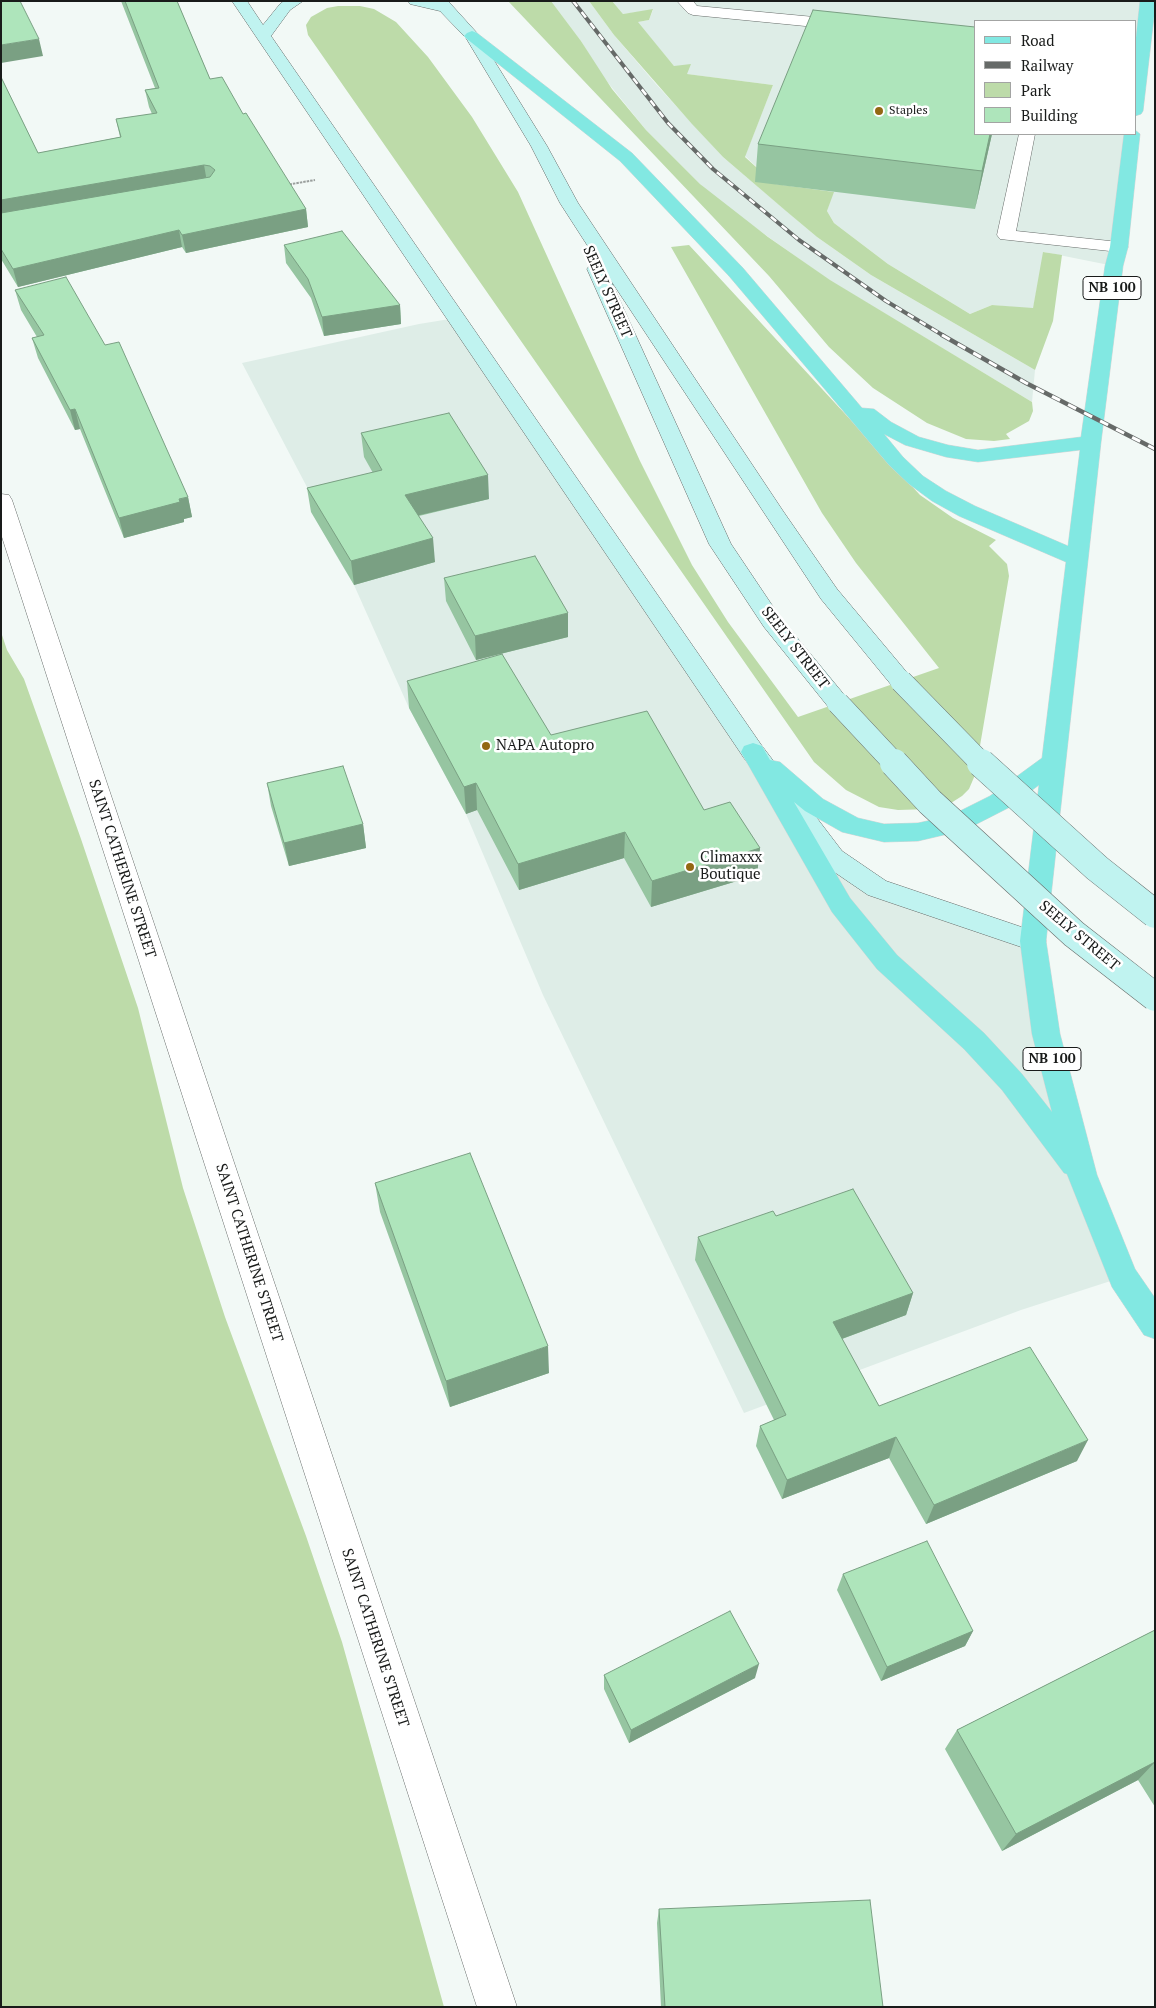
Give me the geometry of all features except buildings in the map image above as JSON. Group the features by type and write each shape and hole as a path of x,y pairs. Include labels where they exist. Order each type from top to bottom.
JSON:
{"main road":[{"path":"263,36 285,7 296,1"},
{"path":"415,1 442,4"},
{"path":"1136,103 1148,1"},
{"path":"243,3 263,36 753,752 833,858 877,888 1033,941"},
{"name":"SEELY STREET","path":"442,4 472,36 539,146 568,203 720,544 772,622 838,703 930,802 1074,934 1155,997"},
{"path":"472,36 626,157 736,272 896,461 916,480 939,496 967,511 1077,558"},
{"name":"NB 100","path":"1132,135 1119,247 1114,266 1091,442 1033,941 1046,1034 1082,1175 1123,1277 1155,1325"},
{"name":"SEELY STREET","path":"568,203 829,594 901,681 990,772 1098,868 1155,914"},
{"path":"839,393 891,430 946,452 978,456 1091,442"},
{"path":"753,752 814,805 851,826 884,833 918,832 956,824 999,802 1053,762"},
{"path":"753,752 841,905 887,962 974,1041 1012,1082 1082,1175"}],"street":[{"path":"684,1 693,10 858,26"},
{"path":"1027,135 1006,235 1119,247"},
{"name":"SAINT CATHERINE STREET","path":"1,500 496,2007"}],"path":[{"path":"280,186 309,181"}],"shaded area":[{"path":"551,1 589,1 614,35 655,83 723,157 817,237 871,275 1035,370 1032,402 829,280 722,204 646,130 601,74 581,41"},
{"path":"612,1 1148,1 1136,103 1136,20 974,20 974,135 1132,135 1119,247 1114,266 1044,252 1033,309 992,305 970,314 888,264 834,223 827,211 833,192 775,184 745,156 773,85 686,74 674,66 637,22 649,20 653,10 623,14"},
{"path":"456,318 833,858 877,888 1033,941 1123,1277 1021,1310 744,1413 543,995 466,814 409,708 354,585 334,552 319,510 242,363 419,324"}],"green space":[{"path":"508,1 551,1 581,41 612,89 646,130 700,184 768,237 830,280 1032,402 1033,411 1029,421 1006,434 1010,439 994,441 966,439 927,423 873,388 829,347 769,276"},
{"path":"589,1 612,1 623,14 653,9 649,20 638,22 674,66 691,64 687,74 773,85 745,157 775,184 834,192 827,211 834,223 888,264 970,314 992,305 1033,308 1043,252 1062,255 1053,321 1035,370 871,275 817,237 723,157 614,35"},
{"path":"360,6 374,9 396,22 428,57 472,117 518,192 640,461 692,565 728,622 798,717 939,668 856,563 822,513 671,247 689,245 920,495 953,518 996,540 989,546 1007,564 1009,576 975,775 969,789 962,796 951,803 931,809 898,810 879,807 846,790 814,762 308,35 306,25 311,17 327,8"},
{"path":"1,632 7,650 24,679 138,1008 183,1188 225,1317 306,1536 342,1642 444,2007 1,2007"}],"railway":[{"path":"573,1 668,123 713,169 799,240 886,301 944,336"},
{"path":"942,335 1026,383 1155,449"}],"place":[{"name":"Staples","path":"879,111"},
{"name":"NAPA Autopro","path":"486,746"},
{"name":"Climaxxx Boutique","path":"690,867"}]}
